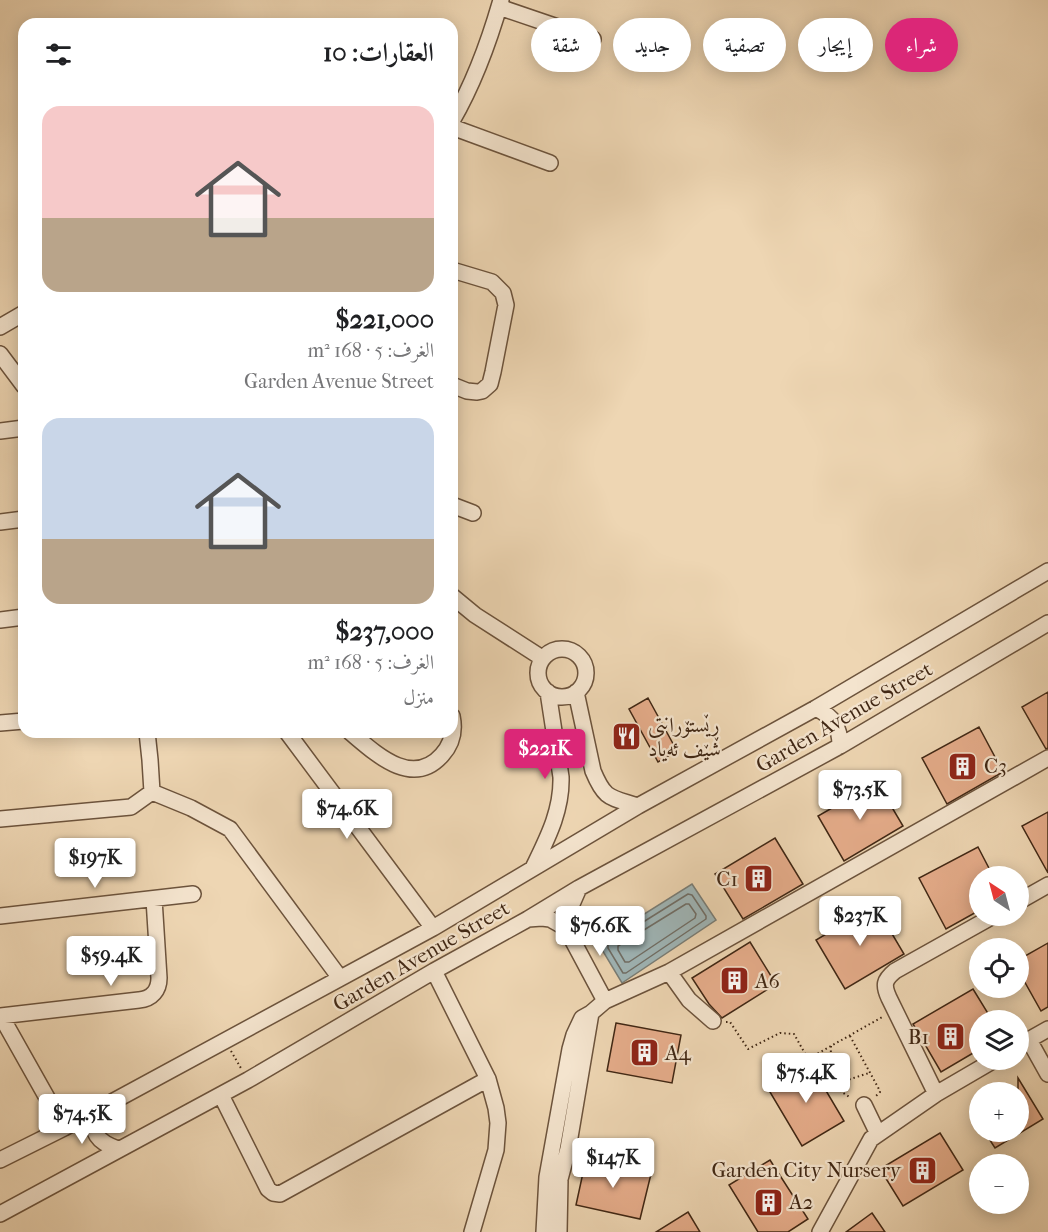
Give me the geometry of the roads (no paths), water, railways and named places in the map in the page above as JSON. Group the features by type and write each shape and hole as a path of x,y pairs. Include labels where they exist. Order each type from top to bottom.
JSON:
{"street":[{"path":"458,109 484,54 500,3 539,18"},
{"path":"458,130 550,163"},
{"path":"458,272 492,282 503,293 506,305 490,384 477,392 458,387"},
{"path":"0,327 18,316"},
{"path":"0,354 18,378"},
{"path":"0,431 18,429"},
{"path":"458,507 473,513"},
{"path":"0,522 18,520"},
{"name":"Garden Avenue Street","path":"0,1160 64,1128 433,928 638,806 816,708 1048,571"},
{"path":"458,601 475,615 542,658"},
{"path":"0,620 18,618"},
{"name":"Garden Avenue Street","path":"0,1214 248,1080 579,888 840,746 1048,623"},
{"path":"564,648 579,655 584,662 586,678 576,692 570,696 555,696 542,687 538,673 542,658 555,649 564,648"},
{"path":"533,868 555,819 561,788 548,692"},
{"path":"576,692 593,771 598,784 606,795 638,806"},
{"path":"816,708 827,714 836,725 840,746"},
{"path":"0,723 18,722"},
{"path":"148,738 152,792"},
{"path":"291,738 433,928"},
{"path":"358,738 387,761 405,768 421,768 436,761 447,748 451,738"},
{"path":"544,1232 553,1178 568,1149 591,1013 605,1001 669,972 1048,758"},
{"path":"0,819 131,807 152,792"},
{"path":"152,792 191,808 230,829 340,978"},
{"path":"1029,896 1048,885"},
{"path":"566,928 579,888"},
{"path":"0,916 193,894"},
{"path":"64,1128 0,1016 150,997 157,989 159,978 154,899"},
{"path":"528,919 550,919 566,928 605,1001"},
{"path":"936,1094 885,990 885,983 888,977 896,971 976,926"},
{"path":"434,971 488,1079 496,1108 497,1137 472,1232"},
{"path":"669,972 689,1000 713,1021"},
{"path":"1029,1040 1048,1029"},
{"path":"1029,1049 1048,1074"},
{"path":"820,1232 871,1139 936,1094 977,1070"},
{"path":"221,1095 268,1189 280,1194 488,1079"},
{"path":"863,1105 878,1134"},
{"path":"94,1111 92,1124 96,1136 105,1145 118,1149"},
{"path":"553,1178 560,1232"}],"water":[{"path":"692,884 716,920 622,983 598,943"}],"place":[{"name":"ڕێستۆرانتی شێف ئەیاد","path":"627,737"},
{"name":"C3","path":"963,766"},
{"name":"C1","path":"759,879"},
{"name":"A6","path":"734,981"},
{"name":"B1","path":"950,1037"},
{"name":"A4","path":"644,1053"},
{"name":"Garden City Nursery","path":"922,1170"},
{"name":"A2","path":"768,1202"}]}
